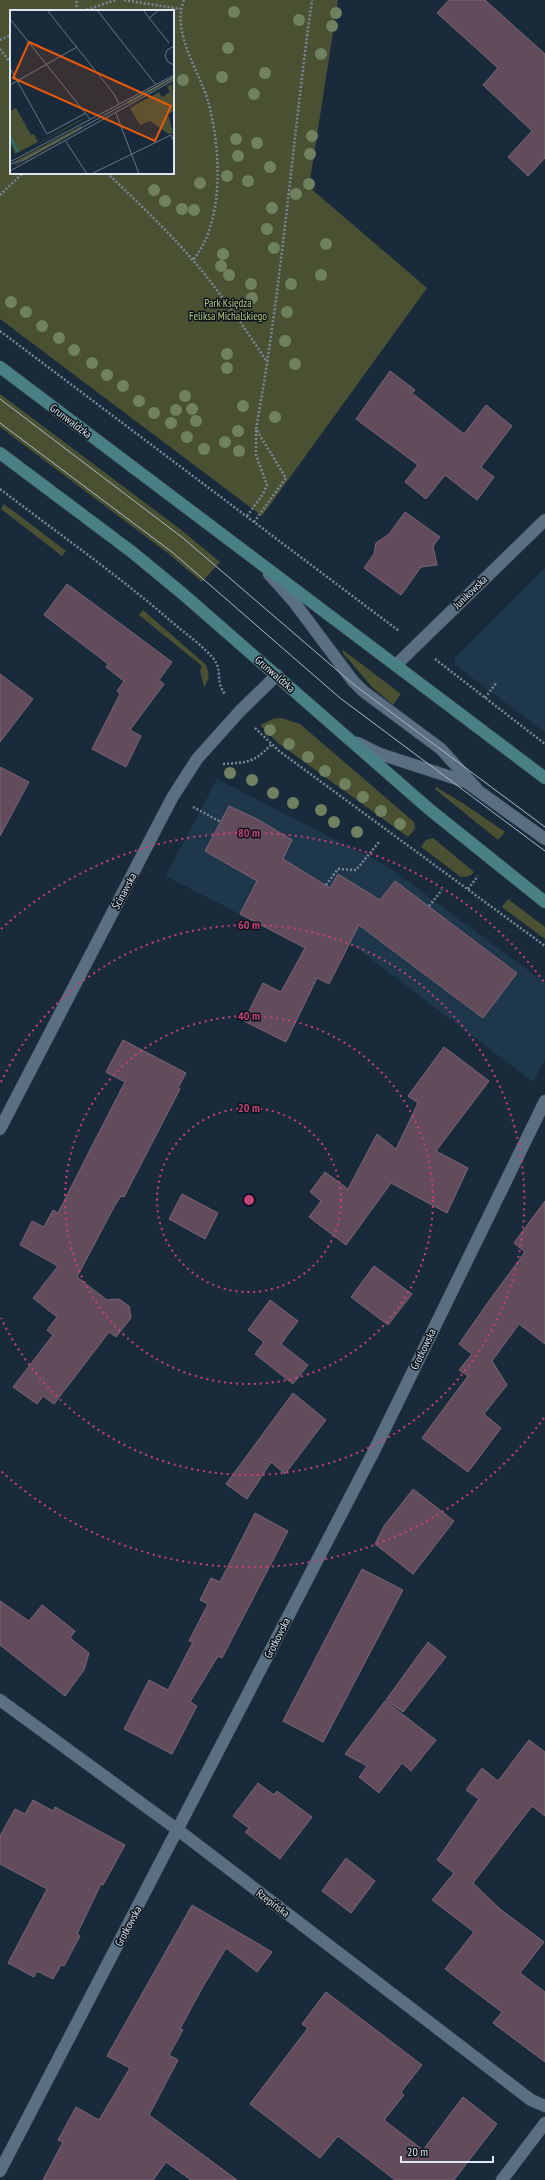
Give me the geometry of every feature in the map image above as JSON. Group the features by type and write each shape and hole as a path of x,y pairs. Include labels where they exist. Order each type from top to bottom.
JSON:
{"street":[{"name":"Grunwaldzka","path":"0,367 396,664 545,778"},
{"name":"Grunwaldzka","path":"0,453 132,552 277,675 429,809 545,902"},
{"name":"Junikowska","path":"396,664 545,520"},
{"path":"257,561 294,602 353,681 363,691 441,749 477,789"},
{"name":"Ścinawska","path":"0,1129 172,798 191,767 236,716 277,675"},
{"path":"340,732 367,749 450,776 477,789 545,839"},
{"name":"Grotkowska","path":"0,2171 374,1451 545,1101"},
{"name":"Rzepińska","path":"0,1700 178,1830 531,2100 545,2106"},
{"path":"502,2180 545,2123"}],"path":[{"path":"76,10 77,0"},
{"path":"87,10 116,0"},
{"path":"124,0 180,9"},
{"path":"184,0 180,9 180,22 186,44 208,101 213,127 217,166 217,192 211,225 204,243 193,260"},
{"path":"246,516 263,494 267,485 256,455 256,429 268,362 302,68 312,0"},
{"path":"0,40 10,35"},
{"path":"0,49 10,63"},
{"path":"0,195 22,174"},
{"path":"108,174 193,260 232,309 268,362"},
{"path":"0,331 398,630"},
{"path":"254,522 286,478 256,429"},
{"path":"0,489 144,598 205,650 214,660 219,672 220,688 229,698"},
{"path":"443,665 545,744"},
{"path":"485,698 497,682"},
{"path":"253,726 271,745 545,946"},
{"path":"191,767 256,760 271,745"},
{"path":"193,807 221,822"},
{"path":"326,885 338,868 356,870 379,842"},
{"path":"429,906 442,890"}],"shaded area":[{"path":"545,568 545,732 455,665 455,658"},
{"path":"217,779 387,866 545,983 545,1059 533,1082 350,943 339,965 166,876"}],"green space":[{"name":"Park Księdza Feliksa Michalskiego","path":"0,0 338,0 309,187 427,288 262,516 0,319"},
{"path":"0,394 180,529 220,562 202,582 169,554 0,427"},
{"path":"4,504 66,551 62,556 1,509"},
{"path":"143,610 205,664 209,676 204,687 200,671 202,666 139,615"},
{"path":"343,650 401,694 393,705 373,688 342,652"},
{"path":"281,718 300,724 414,822 415,829 408,837 278,743 260,725 273,719"},
{"path":"436,787 505,832 498,840 435,789"},
{"path":"433,838 474,872 470,876 461,877 421,847 426,840"},
{"path":"508,899 545,927 545,939 502,907"}],"building":[{"path":"449,0 485,0 545,54 545,158 528,176 508,157 532,131 483,85 498,68 437,13"},
{"path":"390,371 415,390 412,393 464,434 486,405 512,426 481,467 494,477 477,500 445,475 426,499 405,482 418,465 356,419"},
{"path":"405,512 440,537 433,546 437,565 421,567 401,595 364,568 374,554 376,543 389,534"},
{"path":"67,584 172,662 159,680 164,684 130,730 141,736 126,767 92,749 120,694 117,691 124,681 106,667 108,664 44,615"},
{"path":"0,674 33,699 0,742"},
{"path":"0,767 29,782 0,836"},
{"path":"229,806 259,820 292,840 283,859 330,888 338,874 380,900 395,881 517,973 483,1018 359,925 329,984 317,978 286,1042 244,1021 263,983 281,992 305,948 240,914 257,881 205,851"},
{"path":"123,1040 186,1073 178,1088 180,1089 124,1197 121,1196 115,1205 77,1277 107,1300 119,1299 129,1306 131,1318 116,1337 109,1332 54,1404 43,1396 37,1404 13,1387 53,1335 47,1330 57,1317 33,1298 58,1266 20,1245 32,1221 44,1227 53,1210 58,1213 125,1082 106,1072"},
{"path":"444,1047 489,1081 436,1151 468,1168 447,1213 391,1183 346,1245 309,1217 321,1201 310,1192 325,1172 348,1189 377,1134 396,1149 418,1103 408,1096"},
{"path":"182,1194 218,1213 205,1239 169,1219"},
{"path":"545,1201 545,1344 519,1324 492,1361 507,1385 484,1414 501,1428 468,1472 422,1438 468,1376 459,1370 472,1354 459,1344 525,1252 514,1243"},
{"path":"374,1266 412,1294 388,1325 351,1297"},
{"path":"270,1300 298,1321 281,1344 308,1365 293,1384 255,1354 264,1342 248,1330"},
{"path":"293,1393 326,1420 285,1474 271,1462 247,1499 226,1484"},
{"path":"413,1489 454,1521 413,1574 375,1544 384,1526"},
{"path":"255,1513 288,1531 222,1658 218,1656 190,1702 197,1706 172,1754 124,1729 149,1680 168,1690 193,1642 189,1641 208,1604 200,1600 211,1578 220,1582"},
{"path":"362,1569 403,1590 323,1742 283,1721"},
{"path":"0,1601 29,1621 42,1605 75,1631 70,1638 89,1653 84,1670 65,1696 0,1645"},
{"path":"428,1642 446,1657 403,1712 386,1700"},
{"path":"385,1701 436,1740 411,1771 402,1763 379,1793 359,1777 367,1766 345,1754"},
{"path":"529,1740 545,1752 545,1816 532,1806 473,1883 500,1909 544,1942 520,1973 545,1992 545,2062 493,2023 502,2012 445,1969 474,1932 432,1900 454,1873 437,1860 479,1799 466,1790 482,1768 498,1781"},
{"path":"258,1783 274,1795 277,1791 312,1817 280,1859 245,1832 249,1828 233,1816"},
{"path":"33,1800 53,1811 55,1807 125,1845 103,1885 101,1884 77,1934 80,1936 64,1966 61,1965 53,1979 37,1971 34,1977 8,1963 47,1889 0,1864 0,1836 15,1809 25,1814"},
{"path":"346,1858 375,1881 351,1913 322,1891"},
{"path":"192,1905 272,1952 257,1972 226,1948 180,2029 183,2030 169,2055 178,2060 149,2115 237,2180 191,2180 166,2162 153,2180 43,2180 63,2142 58,2140 76,2107 99,2120 130,2068 107,2056"},
{"path":"326,1992 422,2065 401,2092 404,2095 384,2120 423,2150 463,2097 497,2124 454,2180 395,2180 338,2136 320,2158 250,2104 308,2028 302,2024"}],"tram line":[{"path":"0,399 183,538 353,684 545,827"},
{"path":"0,423 172,552 340,698 545,851"}]}
